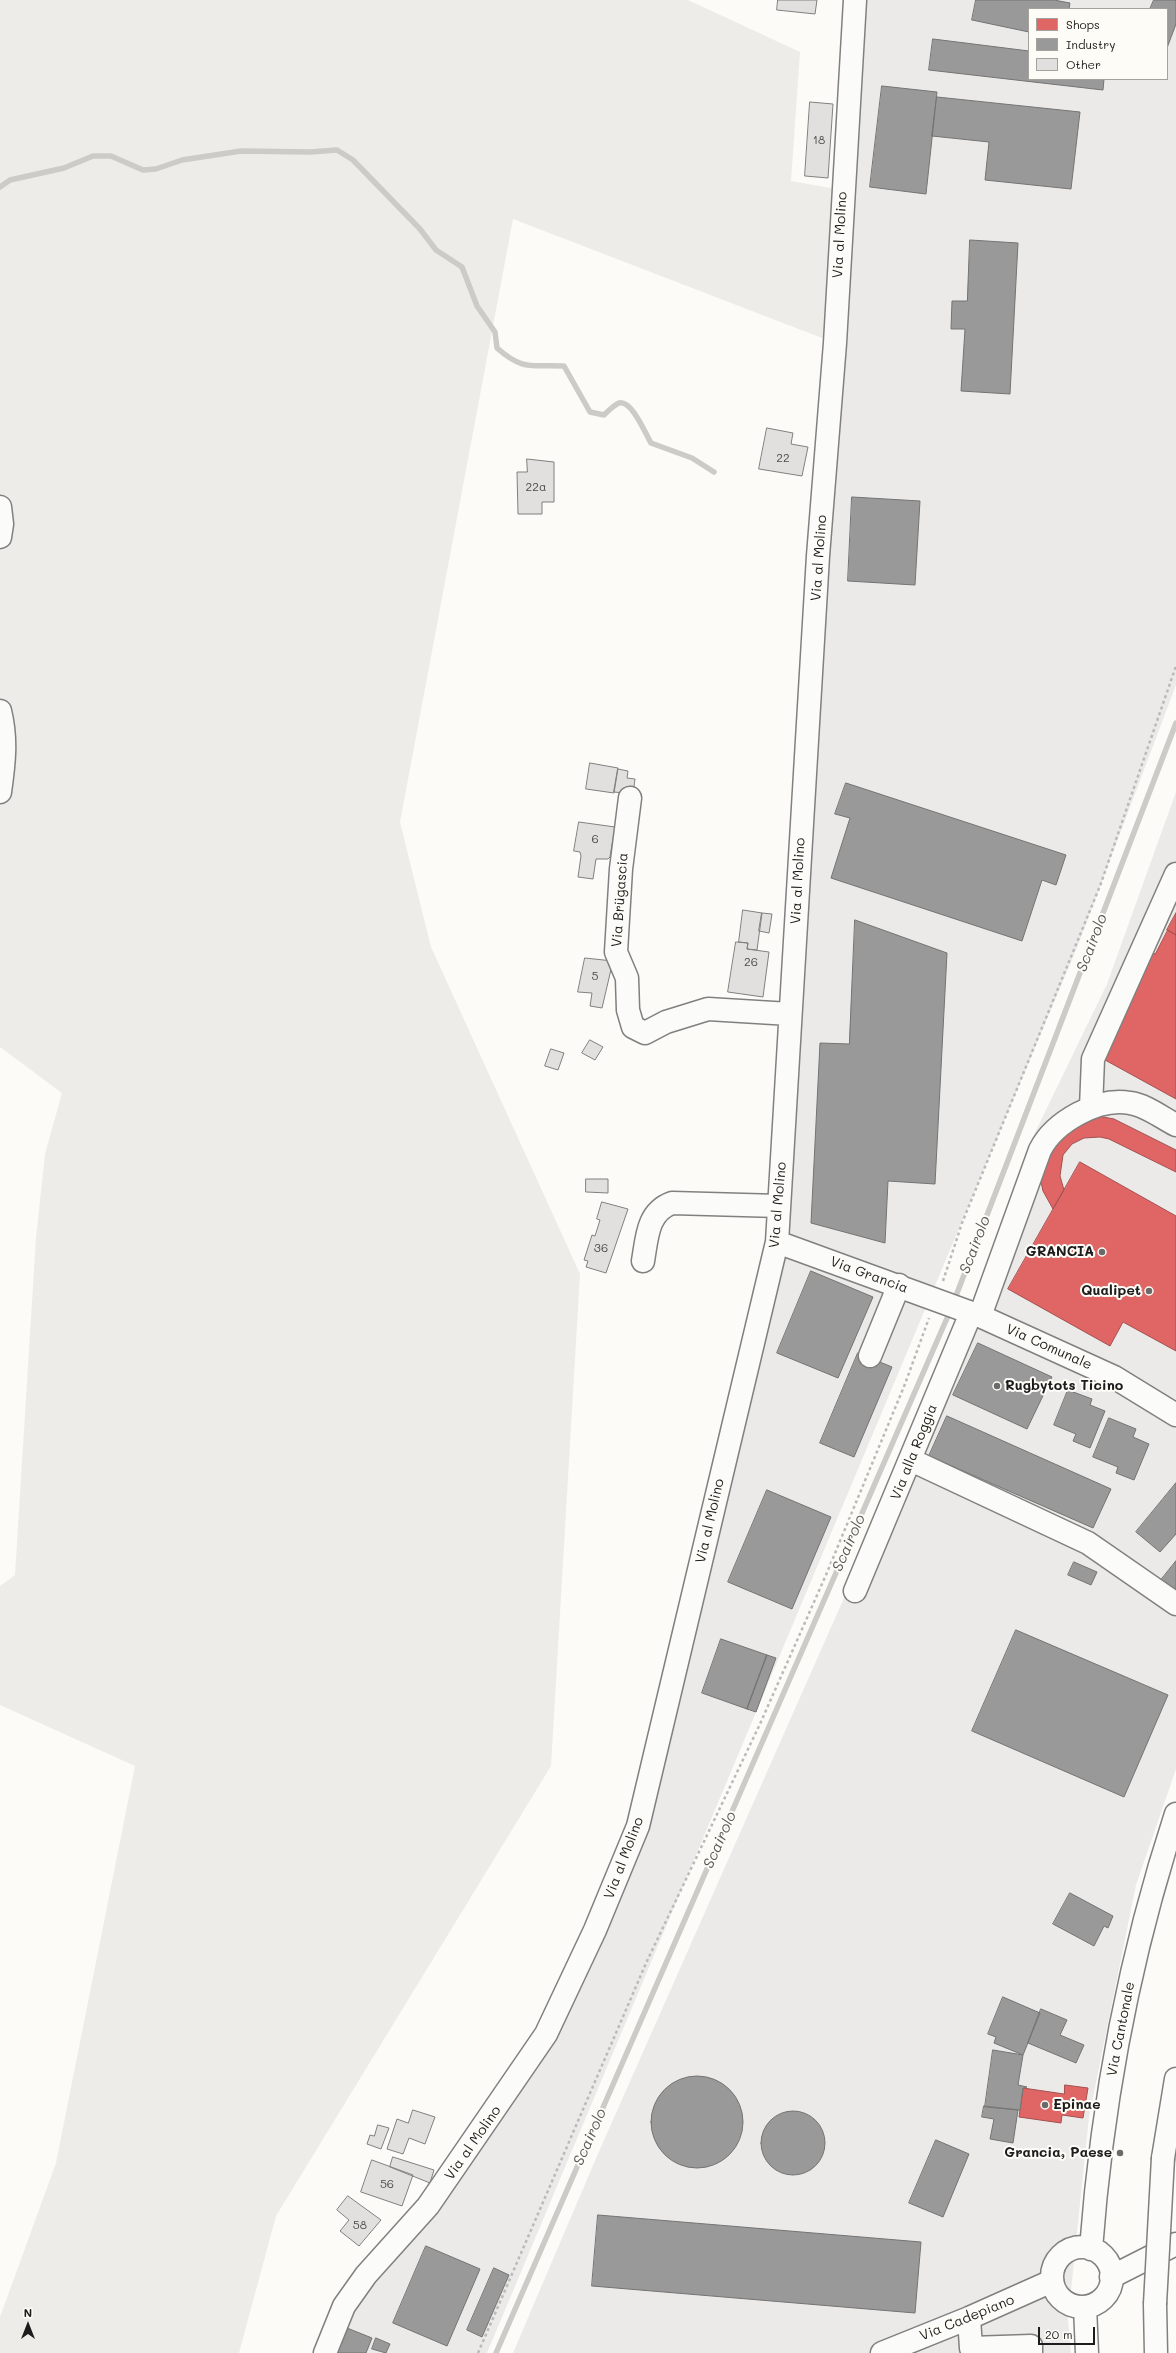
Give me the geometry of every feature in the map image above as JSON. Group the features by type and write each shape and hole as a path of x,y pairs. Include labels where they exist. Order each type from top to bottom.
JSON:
{"main road":[{"name":"Via al Molino","path":"325,2353 344,2306 366,2275 428,2206 546,2034 595,1930 635,1833 777,1242 818,556 835,343 855,0"},
{"path":"0,507 2,524 0,537"},
{"path":"0,711 4,727 5,759 0,792"},
{"name":"Via Brügascia","path":"630,798 621,869 616,952 627,978 628,1010 632,1027 645,1033 666,1022 708,1009 790,1014"},
{"path":"1091,1108 1092,1059 1176,874"},
{"name":"Via alla Roggia","path":"855,1591 1044,1141 1059,1126 1091,1108 1117,1102 1128,1102 1140,1106 1176,1126"},
{"path":"643,1261 649,1227 654,1216 662,1207 672,1203 779,1206"},
{"name":"Via Grancia","path":"777,1242 971,1312"},
{"path":"870,1356 899,1286"},
{"name":"Via Comunale","path":"971,1312 1114,1377 1176,1415"},
{"path":"911,1460 1088,1543 1176,1604"},
{"name":"Via Cantonale","path":"1090,2248 1100,2154 1121,2020 1139,1944 1176,1814"},
{"path":"1156,2353 1155,2304 1163,2158 1176,2079"},
{"path":"1112,2277 1176,2244"},
{"path":"1090,2248 1106,2259 1112,2277 1104,2297 1085,2307 1067,2303 1057,2294 1052,2281 1054,2266 1062,2254 1071,2249 1090,2248"},
{"name":"Via Cadepiano","path":"882,2353 969,2318 1052,2281"},
{"path":"1085,2307 1087,2353"},
{"path":"969,2318 971,2351 1031,2346 1031,2353"}],"path":[{"path":"478,2353 647,1961 760,1724 826,1575 905,1384 937,1299 962,1223 1100,886 1176,666"}],"shaded area":[{"path":"0,0 688,0 800,52 791,181 842,190 835,343 513,219 400,822 431,947 580,1274 551,1766 276,2216 239,2353 0,2353 0,2317 56,2163 135,1766 0,1705 0,1586 15,1575 36,1238 45,1154 62,1093 0,1047"},
{"path":"861,0 1176,0 1176,685 1078,945 487,2353 325,2353 344,2306 517,2080 638,1826 777,1242"},
{"path":"1176,792 1176,1400 1119,1369 977,1301 1029,1145 1107,984"},
{"path":"980,1326 1113,1384 1176,1427 1176,1769 1136,1885 1089,2117 1068,2319 1071,2353 513,2353 597,2156 902,1467 977,1328"}],"building: Shops":[{"path":"1176,913 1176,935 1167,930"},
{"path":"1168,930 1176,935 1176,1099 1096,1055 1153,953 1155,954"},
{"path":"1098,1116 1114,1119 1176,1150 1176,1172 1109,1139 1100,1137 1084,1138 1072,1144 1063,1155 1060,1176 1064,1190 1053,1209 1043,1191 1040,1177 1049,1139"},
{"name":"GRANCIA","path":"1080,1162 1176,1216 1176,1351 1123,1322 1110,1346 1008,1289"},
{"path":"1065,2085 1088,2088 1083,2118 1062,2115 1061,2123 1019,2117 1023,2088 1064,2094"}],"building: Industry":[{"path":"976,0 1054,0 1070,3 1069,8 1028,8 1028,32 972,20"},
{"path":"1154,0 1176,0 1176,24 1168,45 1168,8 1150,8"},
{"path":"933,39 1028,51 1028,80 1104,80 1103,90 929,70"},
{"path":"882,86 937,92 926,194 870,187"},
{"path":"937,97 1080,112 1071,189 985,180 989,142 932,136"},
{"path":"970,240 1018,243 1010,394 961,391 965,329 951,329 952,301 967,301"},
{"path":"852,497 920,501 915,585 848,581"},
{"path":"846,783 1066,855 1056,885 1042,880 1022,941 831,878 850,818 835,814"},
{"path":"855,920 947,953 935,1184 888,1181 885,1243 811,1223 820,1043 849,1044"},
{"path":"811,1271 873,1297 838,1378 777,1353"},
{"path":"978,1343 1052,1377 1027,1429 953,1395"},
{"path":"858,1353 892,1367 854,1457 820,1443"},
{"path":"1068,1390 1092,1399 1090,1405 1105,1411 1090,1448 1073,1441 1076,1434 1054,1425"},
{"path":"947,1416 1111,1489 1093,1528 929,1456"},
{"path":"1109,1418 1136,1429 1133,1437 1149,1444 1134,1480 1116,1473 1118,1467 1093,1457"},
{"path":"1176,1483 1176,1534 1160,1552 1136,1532"},
{"path":"767,1490 831,1517 792,1609 728,1582"},
{"path":"1176,1561 1176,1589 1175,1590 1161,1580"},
{"path":"1074,1562 1097,1572 1091,1585 1068,1575"},
{"path":"1016,1630 1168,1695 1124,1797 972,1731"},
{"path":"721,1639 767,1655 747,1709 702,1693"},
{"path":"767,1655 776,1658 756,1712 747,1709"},
{"path":"1070,1893 1113,1916 1108,1928 1104,1926 1094,1946 1053,1924"},
{"path":"1003,1997 1040,2013 1023,2055 994,2043 996,2037 988,2034"},
{"path":"1041,2009 1067,2020 1060,2035 1084,2045 1076,2063 1028,2043"},
{"path":"993,2050 1023,2055 1018,2085 1027,2087 1023,2088 1020,2110 985,2107"},
{"path":"697,2076 715,2079 730,2089 740,2104 743,2122 740,2140 730,2155 715,2165 697,2168 679,2165 664,2155 654,2140 651,2122 654,2104 664,2089 679,2079"},
{"path":"984,2106 1018,2110 1013,2143 990,2139 994,2119 982,2117"},
{"path":"793,2111 811,2117 819,2125 825,2143 819,2161 811,2169 793,2175 775,2169 767,2161 761,2143 767,2125 775,2117"},
{"path":"936,2140 969,2154 943,2217 909,2203"},
{"path":"598,2215 921,2242 915,2313 592,2286"},
{"path":"426,2246 480,2269 447,2346 393,2323"},
{"path":"494,2268 509,2275 482,2337 467,2330"},
{"path":"347,2328 372,2338 366,2353 337,2353"},
{"path":"376,2338 390,2344 386,2353 372,2349"}],"building: Other":[{"path":"778,0 817,0 815,14 777,10"},
{"path":"810,102 833,104 828,178 805,176"},
{"path":"767,428 793,433 791,444 808,447 802,476 759,469"},
{"path":"527,459 554,462 554,502 542,502 542,514 518,514 517,472 527,472"},
{"path":"590,763 618,768 614,793 586,789"},
{"path":"618,769 628,771 627,778 635,779 633,794 614,792"},
{"path":"579,822 615,827 610,857 608,859 596,859 593,879 578,877 581,856 580,852 574,851"},
{"path":"743,910 762,913 757,950 747,949 748,943 739,942"},
{"path":"762,913 772,914 769,933 759,931"},
{"path":"736,942 748,943 747,949 769,952 763,997 728,992"},
{"path":"585,958 613,961 602,1008 590,1006 592,993 578,992"},
{"path":"590,1040 603,1047 595,1060 582,1053"},
{"path":"551,1049 564,1053 558,1070 545,1066"},
{"path":"586,1179 608,1179 608,1193 586,1192"},
{"path":"602,1202 628,1209 606,1273 586,1267 588,1261 584,1260 592,1235 595,1236 600,1220 597,1219"},
{"path":"413,2110 435,2117 425,2144 409,2138 403,2154 387,2149 397,2119 408,2123"},
{"path":"378,2125 389,2128 381,2149 367,2144 370,2135 374,2136"},
{"path":"393,2157 434,2170 430,2183 390,2167"},
{"path":"372,2160 413,2175 402,2206 361,2192"},
{"path":"348,2196 381,2220 359,2246 340,2231 349,2220 337,2210"}],"waterway":[{"path":"0,187 10,180 64,168 93,156 111,156 143,170 156,169 182,160 241,151 310,152 337,150 353,160 420,229 436,250 462,267 477,306 495,332 497,348 506,356 522,364 536,366 564,366 590,412 604,415 617,404 624,403 638,418 651,443 692,458 714,472"},
{"name":"Scairolo","path":"954,1301 1176,723"},
{"name":"Scairolo","path":"496,2353 951,1309"}],"place":[{"name":"GRANCIA","path":"1102,1252"},
{"name":"Qualipet","path":"1149,1291"},
{"name":"Rugbytots Ticino","path":"997,1386"},
{"name":"Epinae","path":"1045,2105"},
{"name":"Grancia, Paese","path":"1120,2153"}]}
